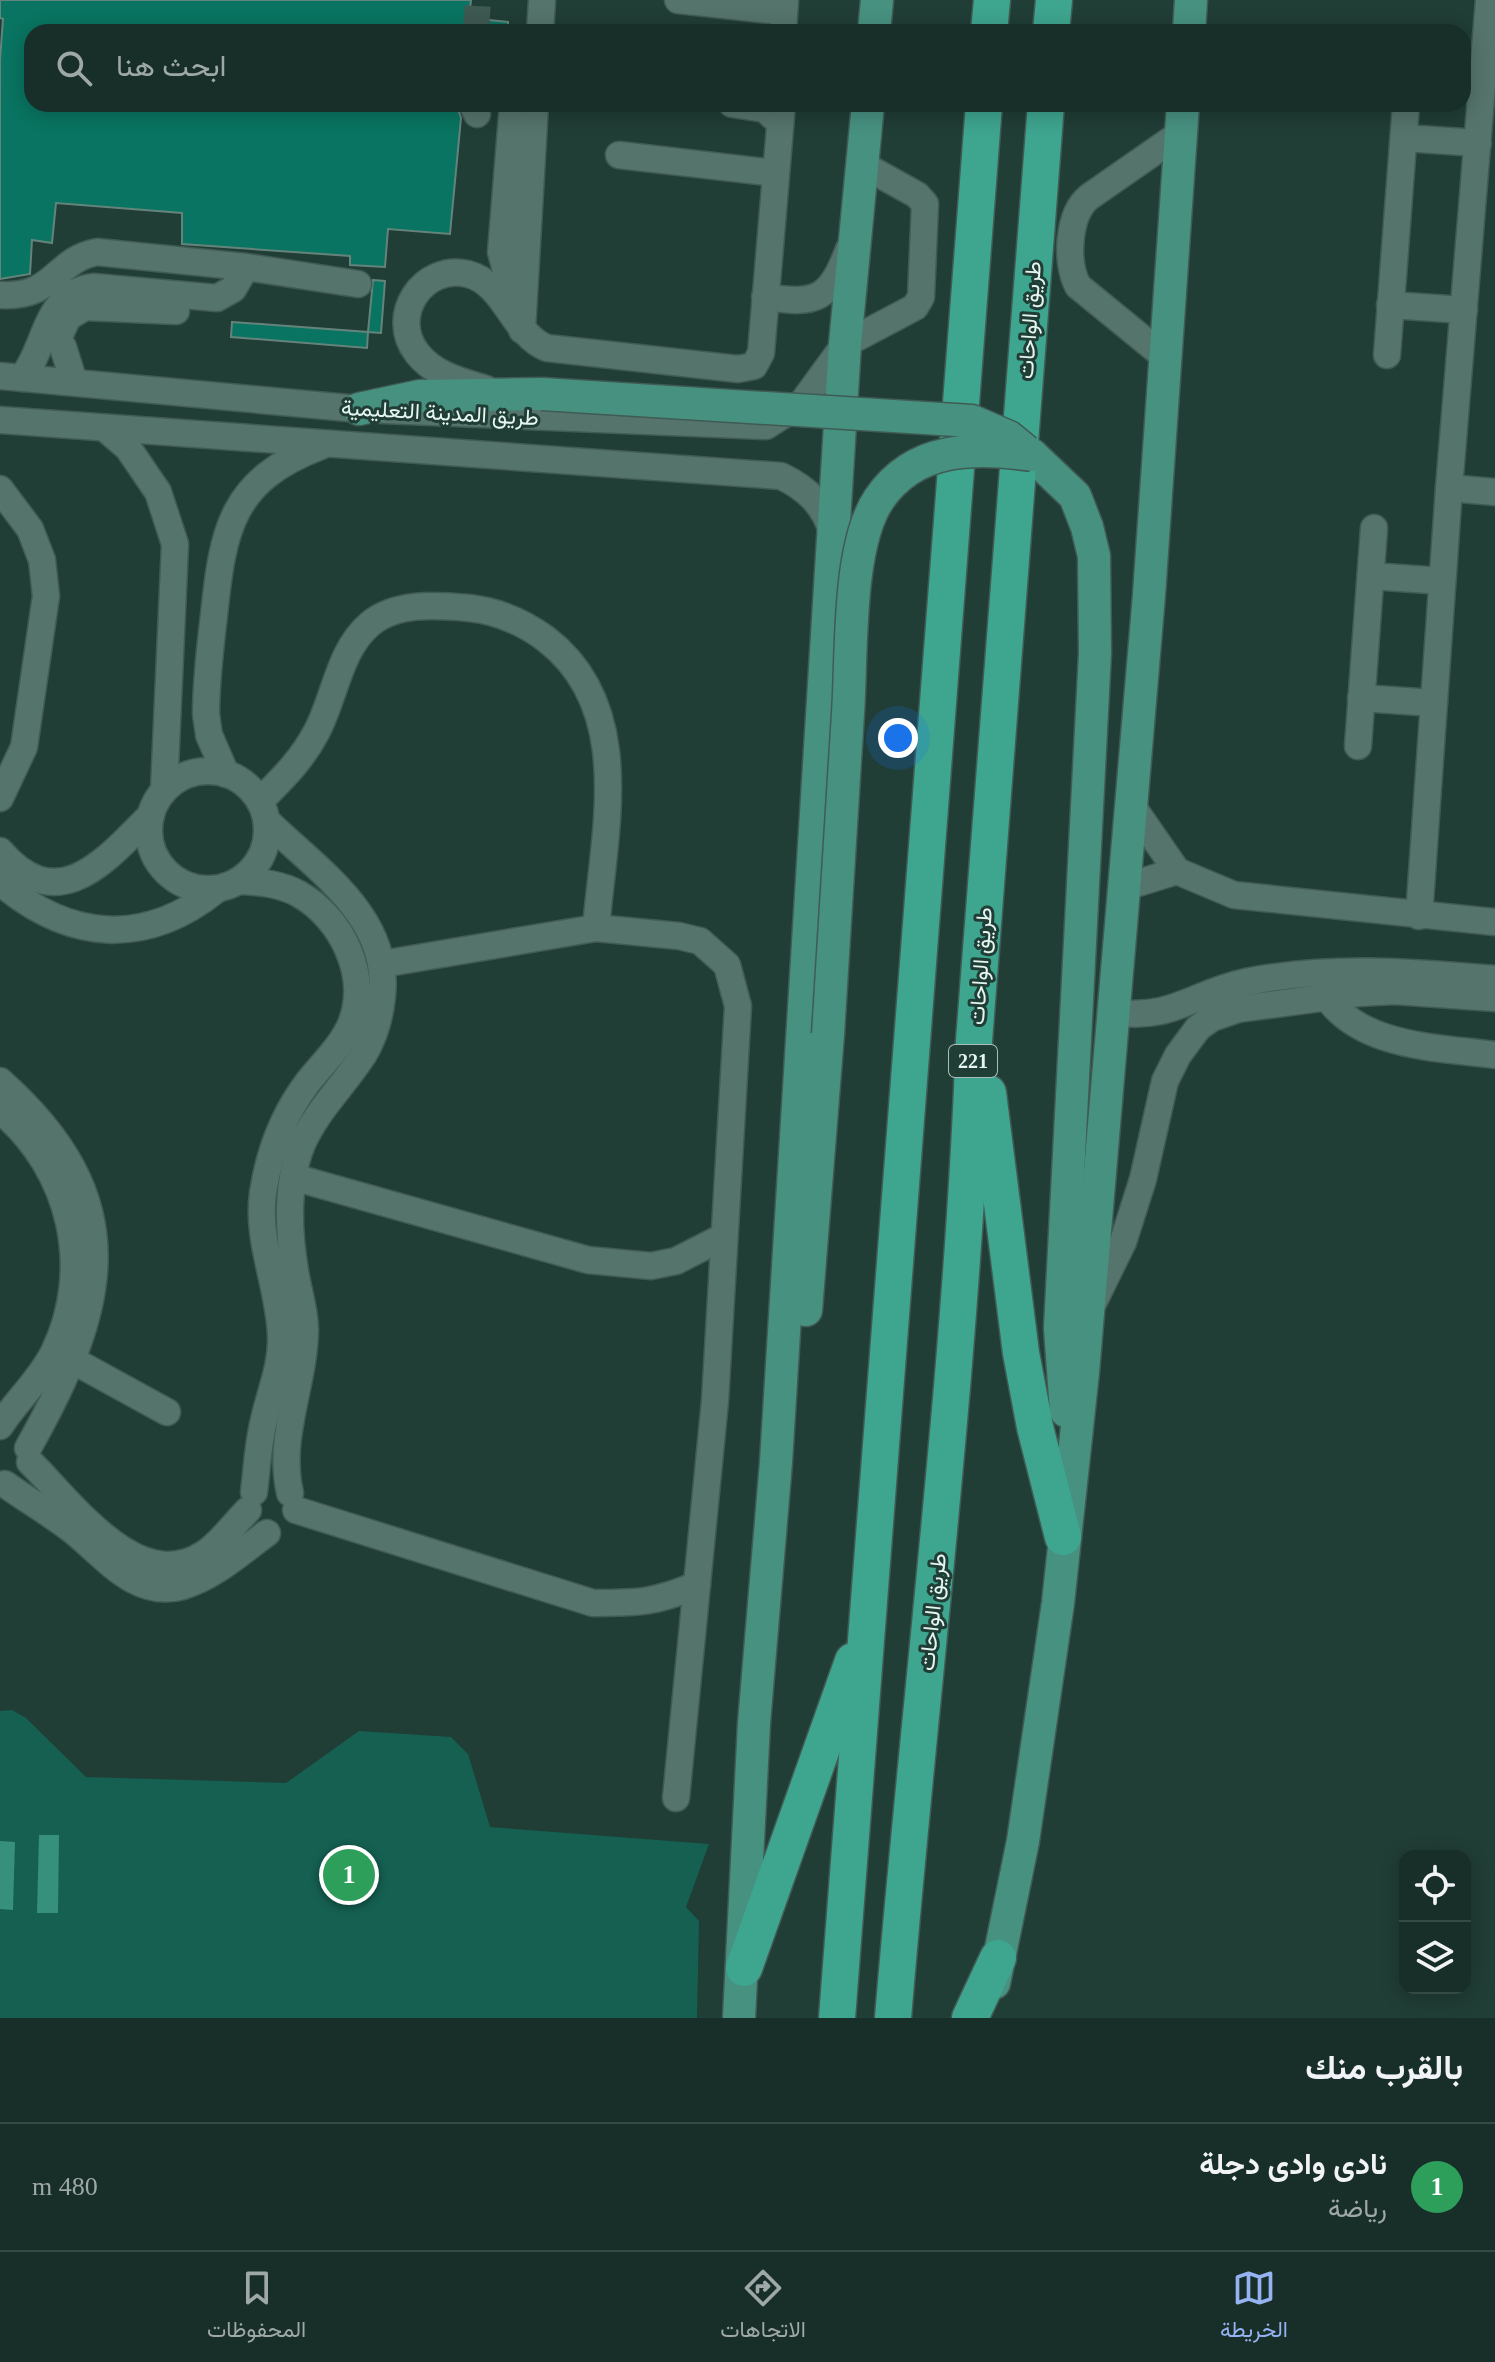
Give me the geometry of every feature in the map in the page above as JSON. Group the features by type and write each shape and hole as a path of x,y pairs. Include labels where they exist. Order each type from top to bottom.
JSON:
{"highway":[{"path":"990,24 992,0"},
{"path":"1052,24 1054,0"},
{"path":"837,2018 983,112"},
{"name":"طريق الواحات","path":"893,2018 945,1480 969,1175 974,1041 1045,112"},
{"path":"974,1041 994,1127 1028,1390 1063,1537"},
{"path":"744,1968 870,1614"},
{"path":"970,2018 998,1958"}],"main road":[{"path":"875,24 877,0"},
{"path":"1190,24 1191,0"},
{"path":"739,2018 744,1968 754,1723 776,1462 845,344 867,112"},
{"path":"988,2018 1023,1841 1058,1603 1063,1537 1075,1454 1149,595 1182,118"},
{"path":"359,409 404,397 495,405 542,394 972,421 1009,437 1075,496 1094,556 1095,653 1070,1079 1060,1341 1066,1414 1075,1454"},
{"path":"776,1462 793,1417 801,1368 828,1034 856,598 865,524 880,497 903,473 931,459 952,451 978,449 1032,455"}],"street":[{"path":"540,24 542,0"},
{"path":"678,0 776,15"},
{"path":"856,0 870,24"},
{"path":"1419,916 1449,488 1489,0"},
{"path":"512,112 501,252 505,267 523,297"},
{"path":"535,112 522,330 533,341 555,350 749,369 760,358 781,113"},
{"path":"1387,355 1406,112"},
{"path":"1165,357 1078,286 1072,265 1073,220 1083,201 1182,118"},
{"path":"1404,138 1478,143"},
{"path":"619,155 775,173"},
{"path":"845,344 915,307 922,293 925,204 917,195 863,165"},
{"path":"765,297 808,300 823,295 838,277 857,227"},
{"path":"0,295 34,293 74,261 97,252 255,268 358,284"},
{"path":"74,382 62,340 68,317 85,307 205,312 228,309 247,298 255,268"},
{"path":"11,377 37,354 56,307 77,290 94,287 217,298 233,289 255,268"},
{"name":"طريق المدينة التعليمية","path":"522,330 492,288 473,275 461,273 428,281 408,309 411,343 425,361 495,405 766,426 802,403 845,344"},
{"path":"1390,305 1464,310"},
{"name":"طريق المدينة التعليمية","path":"11,377 359,409"},
{"path":"486,453 495,405"},
{"name":"طريق المدينة التعليمية","path":"0,420 781,476 801,485 817,500 835,538"},
{"path":"107,430 128,448 158,492 175,544 164,790"},
{"path":"226,774 209,735 206,714 222,545 233,517 250,492 271,471 296,455 324,445"},
{"path":"1449,488 1495,492"},
{"path":"0,489 30,529 42,560 46,596 24,747 0,798"},
{"path":"1358,746 1374,528"},
{"path":"1371,576 1442,581"},
{"path":"0,882 49,913 104,929 160,925 191,910 259,861 265,849 263,811 299,763 318,729 347,655 371,623 388,613 437,605 507,617 536,631 568,659 599,710 609,768 596,928"},
{"path":"1361,698 1434,703"},
{"path":"0,851 28,876 49,882 71,881 91,873 151,815 164,790 179,778 198,772 226,774 245,784 263,811 355,905 371,933 382,964 380,1010 354,1046 317,1116 302,1145 293,1177 290,1234 304,1313 291,1358 260,1439 251,1501 254,1525 267,1533"},
{"path":"1130,803 1177,871 1234,895 1495,922"},
{"path":"151,815 150,841 160,865 191,887 277,885 315,904 340,932 356,978 352,1020 354,1046"},
{"path":"1125,887 1177,871"},
{"path":"382,964 596,928 700,941 727,965 738,1006 715,1401 676,1798"},
{"path":"1112,1012 1161,1013 1245,982 1312,973 1388,970 1495,979"},
{"path":"1312,973 1327,998 1370,1032 1399,1042 1495,1055"},
{"path":"1088,1312 1123,1242 1143,1179 1165,1081 1184,1046 1212,1018 1238,1009 1394,991 1495,998"},
{"path":"3,1484 75,1532 127,1577 150,1586 181,1587 198,1580 267,1533 290,1525 293,1502 286,1442 291,1358 263,1221 266,1177 277,1137 295,1100 354,1046"},
{"path":"0,1081 8,1107 56,1185 74,1240 76,1280 68,1319 52,1356 0,1426"},
{"path":"3,1484 22,1478 29,1455 74,1361 93,1293 92,1229 86,1204 67,1157 38,1115 8,1107"},
{"path":"293,1177 588,1260 651,1266 676,1261 723,1237"},
{"path":"74,1361 167,1412"},
{"path":"0,1436 19,1438 29,1455 118,1548 152,1565 171,1566 206,1553 251,1501 272,1484 293,1502 593,1603 635,1605 667,1598 697,1585"}],"shaded area":[{"path":"12,1710 26,1718 86,1777 286,1783 359,1731 451,1737 468,1754 490,1827 709,1844 686,1907 699,1921 697,2018 0,2018 0,1711"},
{"path":"39,1835 59,1835 58,1913 37,1913"},
{"path":"0,1841 15,1842 13,1910 0,1909"}],"building":[{"path":"0,0 471,0 469,18 508,24 24,24 24,112 459,112 461,118 450,234 388,229 385,267 350,265 350,256 182,244 182,213 56,203 52,243 32,240 30,274 0,279 0,60 3,19 0,18"},
{"path":"373,280 385,281 381,333 368,332"},
{"path":"232,322 368,332 367,348 231,337"}],"tunnel":[{"path":"476,24 478,0"}],"place":[{"name":"نادى وادى دجلة","path":"349,1875"}]}
